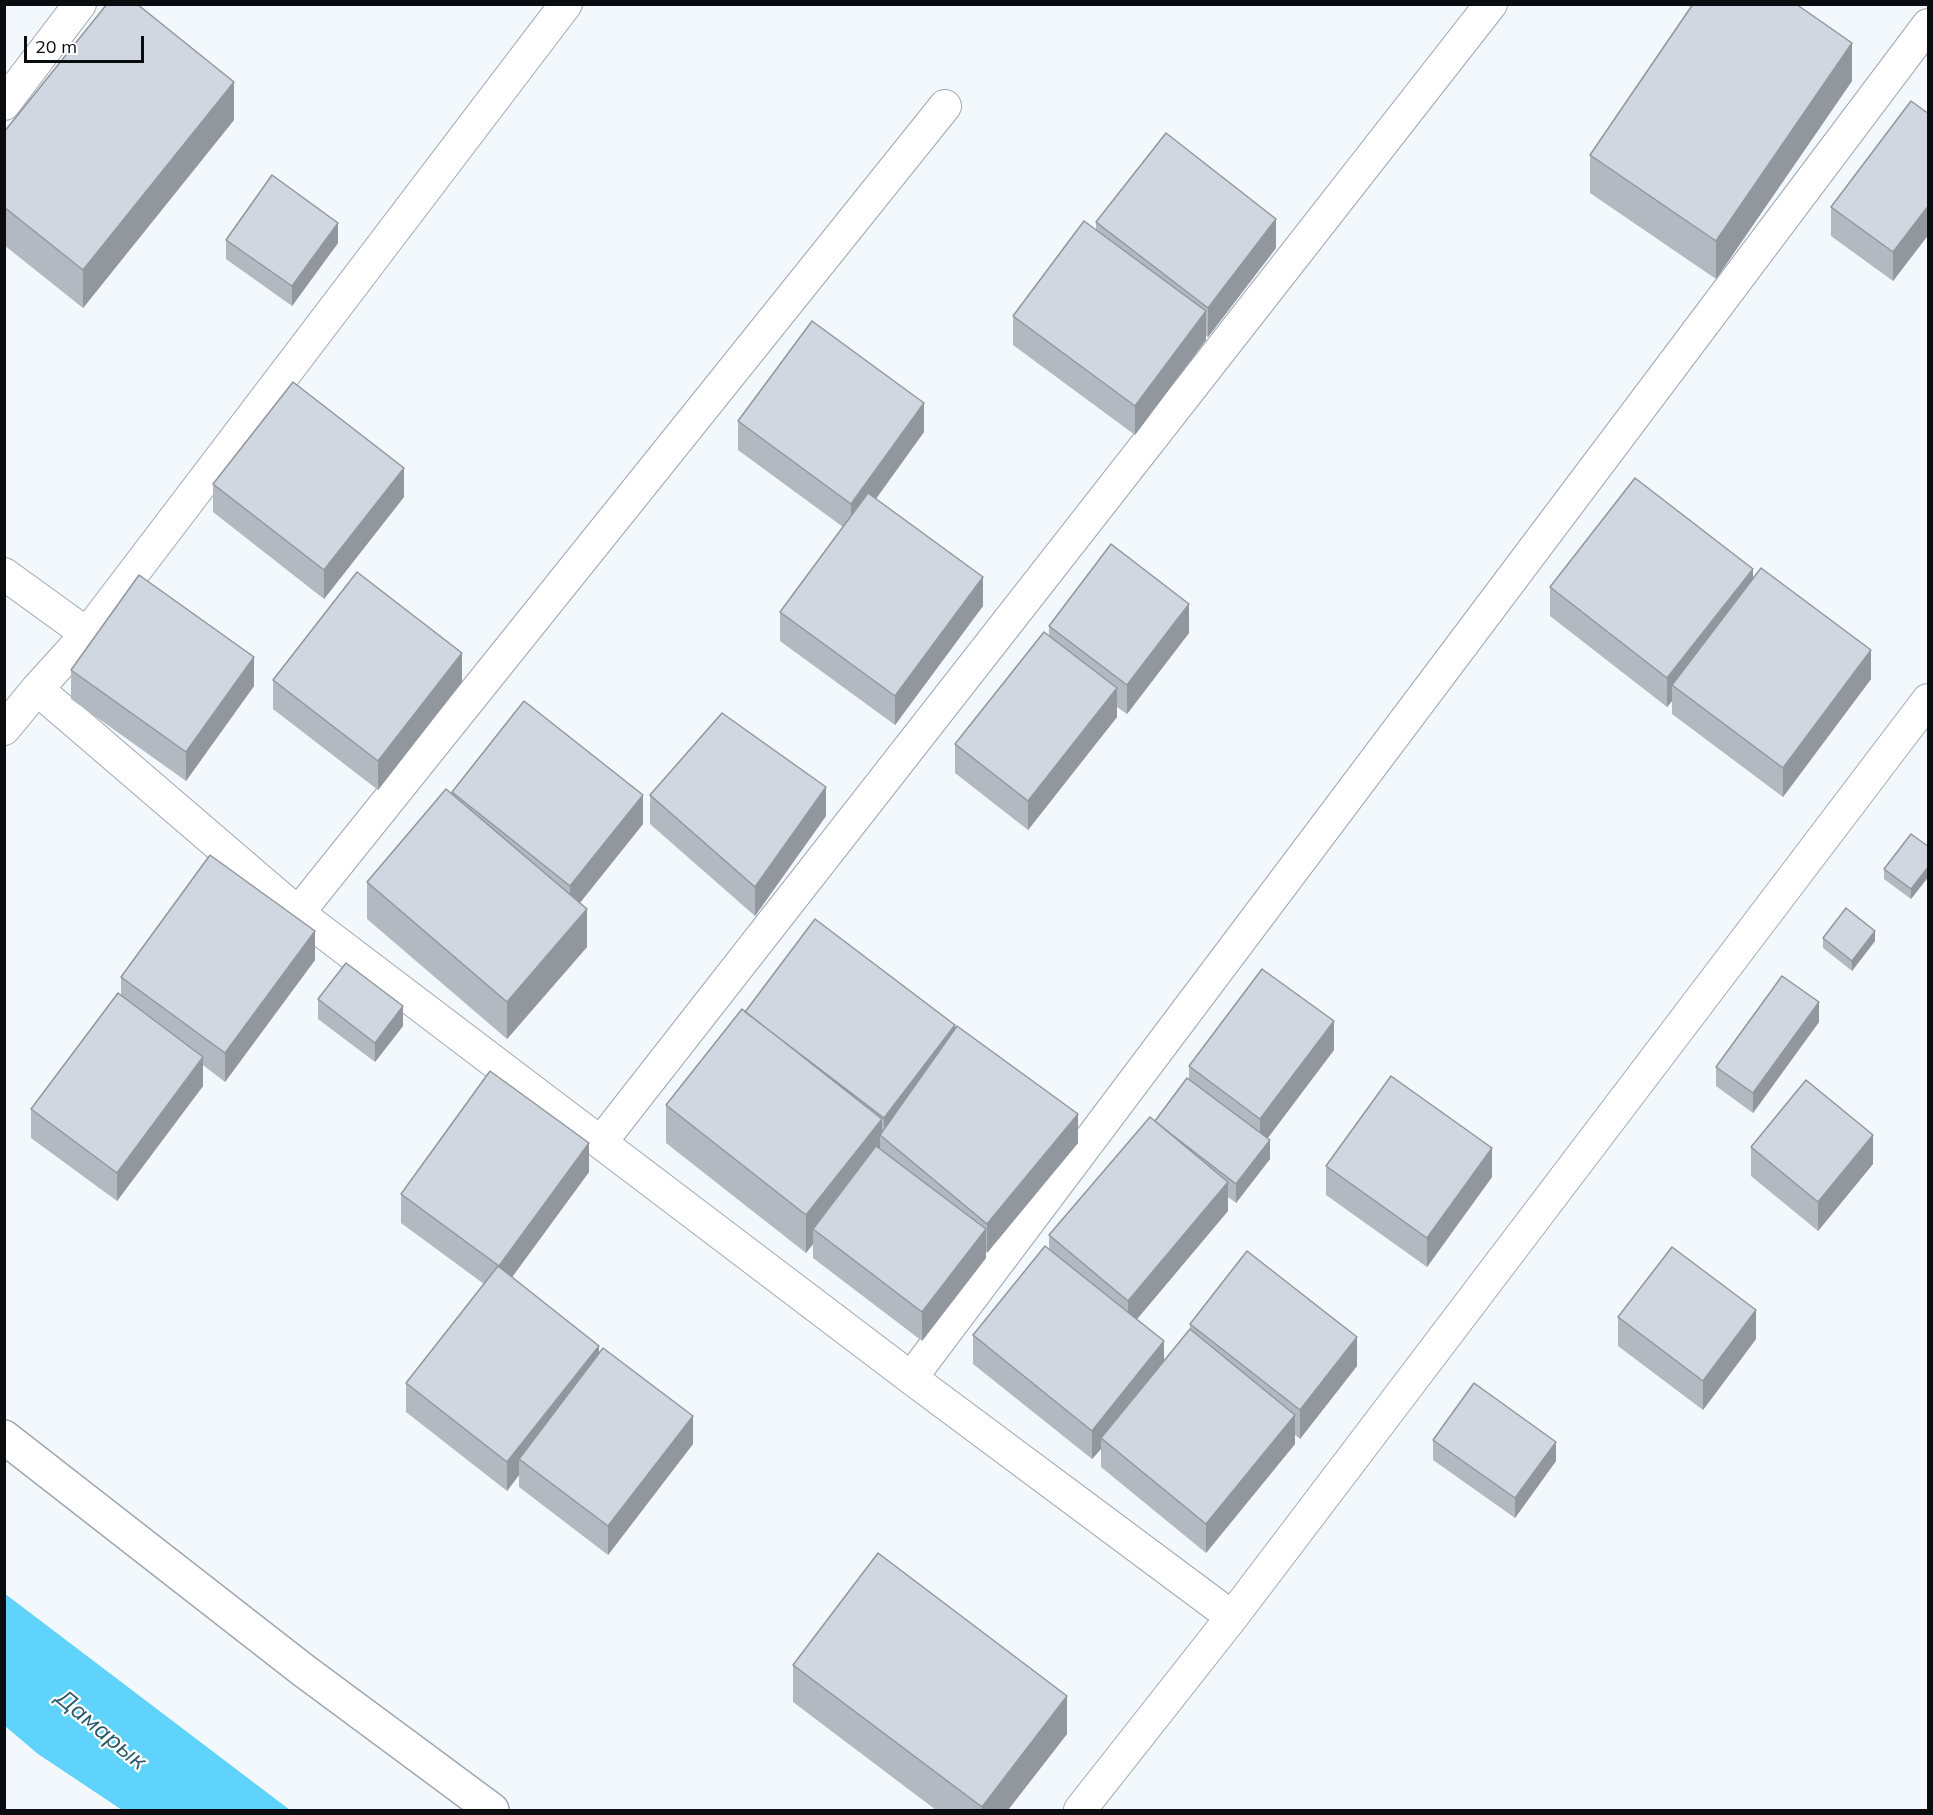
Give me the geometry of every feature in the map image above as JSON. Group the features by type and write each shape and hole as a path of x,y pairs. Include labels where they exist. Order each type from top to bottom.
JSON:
{"main road":[{"path":"4,1437 303,1670 492,1810"}],"street":[{"path":"4,104 80,4"},
{"path":"4,729 87,634 566,4"},
{"path":"601,1142 1491,4"},
{"path":"911,1378 1929,25"},
{"path":"298,913 945,106"},
{"path":"4,574 87,634"},
{"path":"37,689 298,913 911,1378 1232,1617"},
{"path":"1080,1810 1232,1617 1929,700"}],"water":[{"name":"Дамарык","path":"4,1593 290,1810 122,1810 38,1754 5,1726"}],"building":[{"path":"107,4 137,4 234,82 83,270 4,207 4,132"},
{"path":"1693,4 1796,4 1852,43 1716,241 1590,155"},
{"path":"1911,101 1929,114 1929,205 1893,252 1831,207"},
{"path":"1166,133 1276,219 1208,308 1096,222"},
{"path":"272,175 338,223 292,286 226,240"},
{"path":"1084,221 1206,311 1135,406 1013,316"},
{"path":"812,321 924,403 851,504 738,421"},
{"path":"293,382 404,468 324,570 213,484"},
{"path":"1635,478 1753,569 1667,678 1550,587"},
{"path":"868,493 983,577 895,696 780,612"},
{"path":"1111,544 1189,604 1127,685 1049,626"},
{"path":"1761,568 1871,650 1783,768 1672,685"},
{"path":"357,572 462,653 378,761 273,680"},
{"path":"139,575 254,657 186,752 71,670"},
{"path":"1044,632 1117,688 1028,801 955,744"},
{"path":"524,701 643,795 570,886 452,792"},
{"path":"722,713 826,787 755,887 650,795"},
{"path":"446,789 587,909 507,1002 367,882"},
{"path":"1911,834 1929,847 1929,866 1911,889 1884,869"},
{"path":"210,855 315,931 225,1053 121,977"},
{"path":"1846,908 1875,931 1852,961 1823,938"},
{"path":"815,919 955,1025 884,1118 745,1012"},
{"path":"346,963 403,1006 375,1043 318,999"},
{"path":"1262,969 1334,1021 1260,1119 1189,1066"},
{"path":"1782,976 1819,1002 1753,1093 1716,1067"},
{"path":"118,993 203,1057 117,1173 31,1109"},
{"path":"742,1009 882,1119 806,1215 666,1105"},
{"path":"957,1026 1078,1114 987,1224 880,1135"},
{"path":"490,1071 589,1143 499,1266 401,1194"},
{"path":"1391,1076 1492,1148 1427,1238 1326,1166"},
{"path":"1187,1078 1270,1140 1236,1184 1155,1121"},
{"path":"1806,1080 1873,1135 1818,1202 1751,1147"},
{"path":"1150,1117 1228,1182 1128,1301 1049,1235"},
{"path":"876,1146 986,1229 922,1312 813,1229"},
{"path":"1045,1246 1164,1341 1092,1431 973,1335"},
{"path":"1672,1247 1756,1310 1703,1381 1618,1317"},
{"path":"1247,1251 1357,1337 1300,1410 1190,1324"},
{"path":"498,1266 599,1346 507,1462 406,1383"},
{"path":"1190,1329 1295,1415 1206,1524 1101,1438"},
{"path":"603,1348 693,1416 608,1526 519,1459"},
{"path":"1474,1383 1556,1442 1515,1498 1433,1440"},
{"path":"878,1553 1067,1696 982,1807 793,1665"}]}
